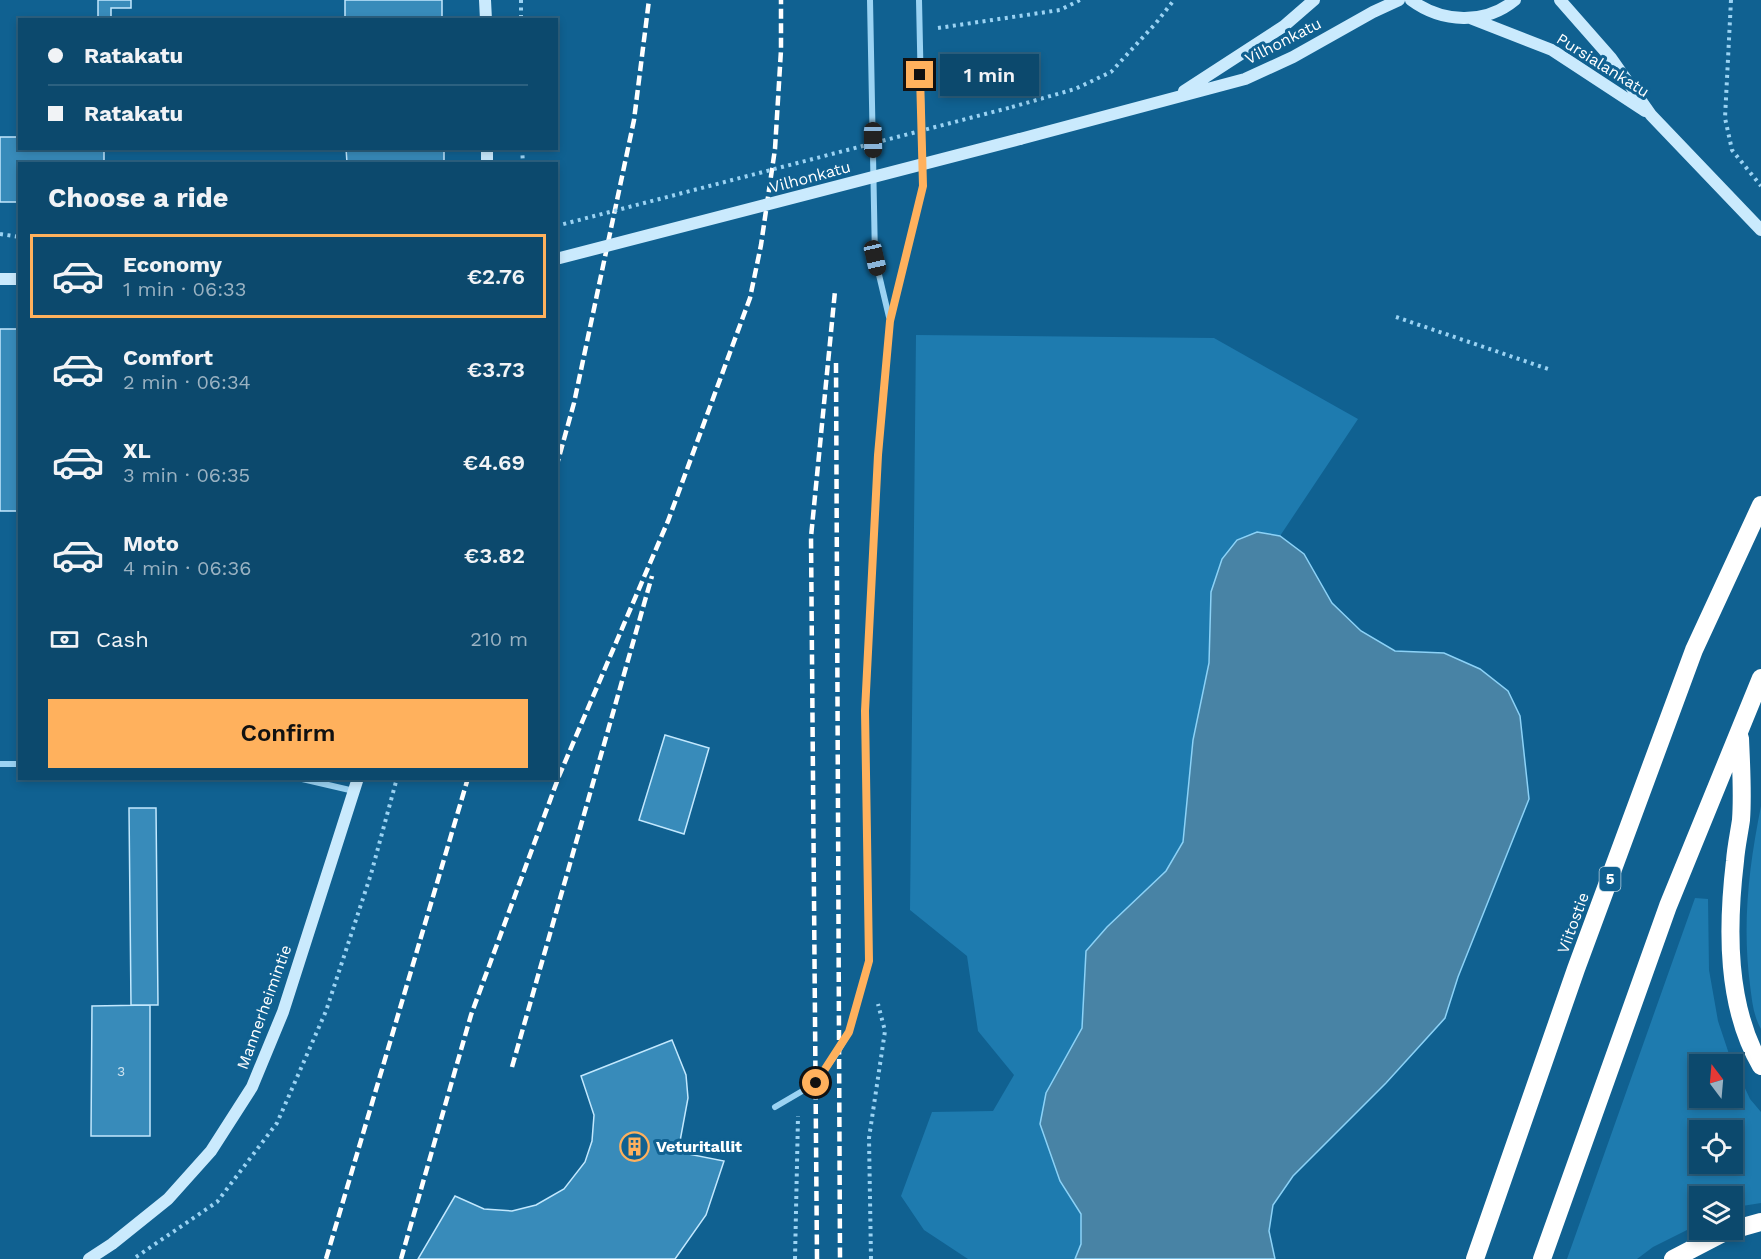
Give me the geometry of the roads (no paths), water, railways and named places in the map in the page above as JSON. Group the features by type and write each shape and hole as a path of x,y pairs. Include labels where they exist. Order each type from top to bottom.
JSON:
{"highway":[{"name":"Viitostie","path":"1475,1259 1576,969 1694,650 1761,506"},
{"path":"1542,1259 1668,906 1761,678"},
{"path":"1740,727 1741,818 1735,862 1730,936 1732,969 1744,1028 1761,1066"},
{"path":"1673,1259 1725,1232 1761,1221"}],"street":[{"path":"485,0 486,18"},
{"path":"870,0 875,258 890,321"},
{"path":"775,1107 816,1083 849,1032 869,961 865,711 878,455 890,321 923,186 919,0"},
{"name":"Vilhonkatu","path":"1175,97 1284,26 1314,0"},
{"name":"Vilhonkatu","path":"558,259 1020,140 1245,79 1293,57 1373,12 1400,0"},
{"path":"1411,0 1420,7 1439,15 1470,18 1492,14 1515,0"},
{"name":"Pursialankatu","path":"1560,0 1611,58 1651,115 1761,230"},
{"name":"Pursialankatu","path":"1470,18 1552,50 1651,115"},
{"path":"0,279 18,279"},
{"path":"0,764 18,764"},
{"path":"307,780 354,791"},
{"name":"Mannerheimintie","path":"89,1259 112,1244 168,1199 211,1151 252,1087 283,1012 357,780"}],"railway":[{"path":"558,461 574,403 634,120 649,0"},
{"path":"558,779 668,521 750,298 761,245 775,149 781,50 781,0"},
{"path":"817,1259 811,537 835,291"},
{"path":"836,363 840,1259"},
{"path":"512,1067 652,576"},
{"path":"326,1259 467,780"},
{"path":"401,1259 471,1015 558,780"}],"place":[{"name":"Veturitallit","path":"635,1146"}]}
